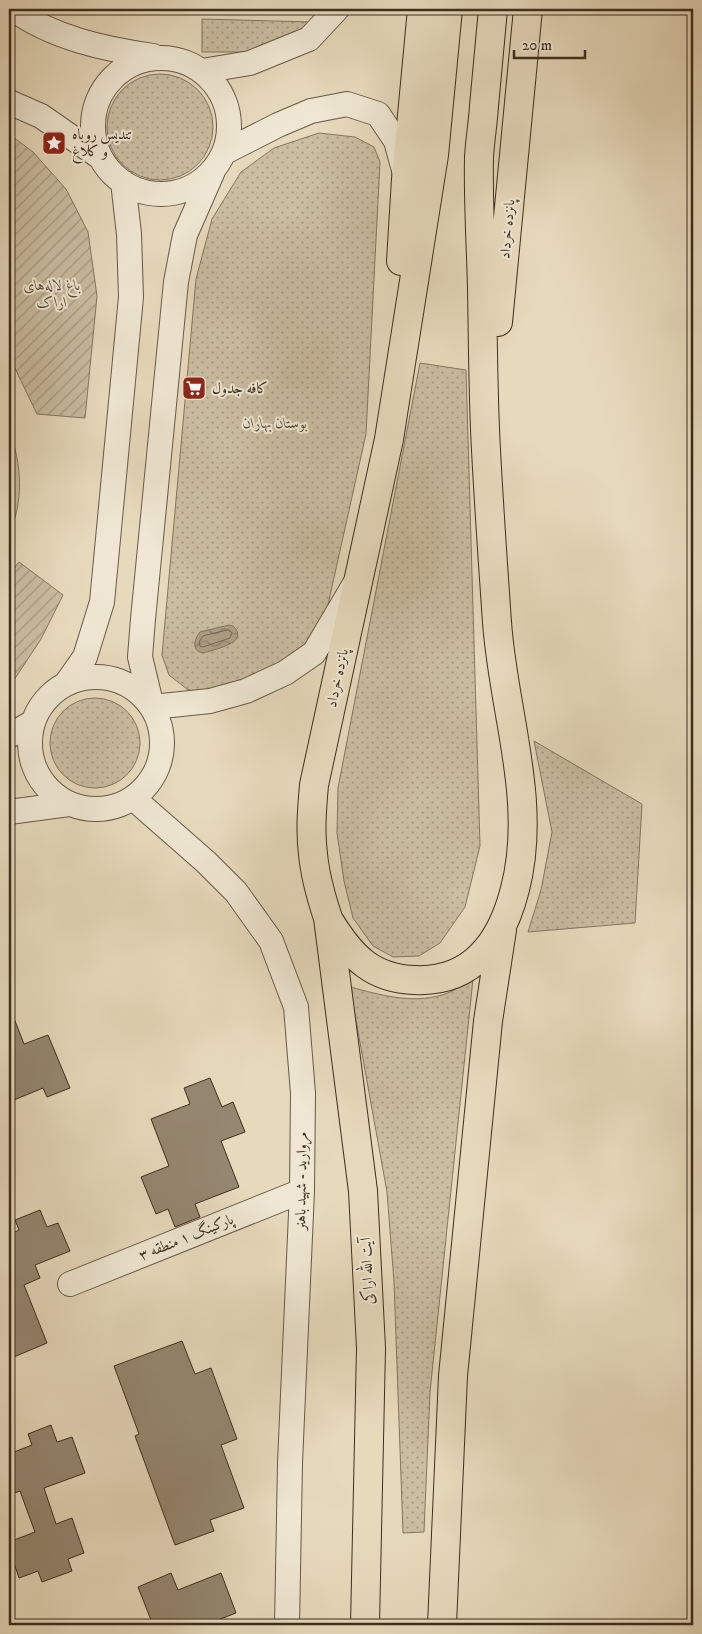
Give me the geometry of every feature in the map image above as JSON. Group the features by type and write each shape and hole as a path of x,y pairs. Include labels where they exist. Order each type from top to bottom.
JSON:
{"main road":[{"name":"پانزده خرداد","path":"389,439 406,179 422,9"},
{"name":"پانزده خرداد","path":"328,918 318,886 313,854 311,822 314,785 389,439 434,156 448,9"},
{"name":"پانزده خرداد","path":"493,9 479,157 486,448 499,653 522,789 524,824 522,858 515,890 504,922"},
{"name":"پانزده خرداد","path":"486,448 528,9"},
{"path":"328,918 341,940 360,960 384,976 429,981 448,978 478,959 490,948 504,922"},
{"name":"آیت الله اراکی","path":"328,918 363,1191 371,1348 365,1625"},
{"path":"442,1625 453,1376 488,1021 504,922"}],"street":[{"path":"12,9 27,19 67,36 109,49 182,60 202,71 218,88 227,108 230,130 219,161 185,235 176,282 142,619 140,657 152,707 159,723 162,740 161,757 155,773 146,787 133,798 118,806 102,809 85,809 69,804 53,794 40,779 32,761 30,741 33,722 40,707 50,695 66,684 84,677 113,679 122,682 139,693 152,707"},
{"path":"202,71 250,63 309,39 337,9"},
{"path":"160,57 137,62 117,73 102,91 94,112 93,135 100,157 114,176 132,188 153,194 176,193 196,185 219,161 311,111 347,104 378,114 396,141 406,179"},
{"path":"9,102 41,116 100,157"},
{"path":"66,684 85,657 102,602 131,298 129,234 123,182"},
{"path":"152,707 210,701 246,691 285,673 314,653 358,578"},
{"path":"9,736 33,722"},
{"name":"مروارید - شهید باهنر","path":"133,798 206,862 236,892 270,941 296,1007 303,1093 302,1190 290,1463 287,1625"},
{"path":"9,812 69,804"},
{"name":"پارکینگ ۱ منطقه ۳","path":"70,1284 302,1190"}],"green space":[{"path":"202,19 312,22 273,52 202,52"},
{"path":"160,74 180,78 198,89 209,107 213,127 209,147 198,165 180,176 160,180 140,176 122,165 111,147 107,127 111,107 122,89 140,78"},
{"name":"بوستان بهاران","path":"319,133 355,137 374,147 380,162 366,434 323,627 304,656 214,699 187,689 169,675 162,655 196,279 212,219 241,172 274,148"},
{"name":"باغ لاله‌های اراک","path":"9,134 33,152 66,189 88,232 97,296 85,418 37,414 9,356"},
{"path":"420,363 466,370 480,846 465,907 440,943 419,956 393,957 373,946 353,918 344,881 337,833 338,788"},
{"path":"9,430 17,456 20,482 17,509 9,534"},
{"path":"19,562 63,595 41,639 9,685 9,575"},
{"path":"95,698 112,701 127,711 137,726 140,743 137,760 127,775 112,785 95,788 78,785 63,775 53,760 50,743 53,726 63,711 78,701"},
{"path":"534,741 642,804 635,923 528,932 541,890 552,832"},
{"path":"473,979 430,1392 424,1532 403,1533 394,1282 387,1192 350,987 407,999 419,999 446,994"}],"water":[{"path":"229,625 233,626 237,632 237,637 234,641 204,653 195,648 195,641 200,632"}],"building":[{"path":"9,1008 24,1044 48,1035 70,1088 47,1097 43,1088 9,1102"},
{"path":"210,1078 222,1107 233,1102 245,1132 221,1141 239,1187 195,1204 200,1217 175,1227 168,1209 156,1214 141,1177 169,1166 151,1119 190,1104 184,1088"},
{"path":"40,1210 47,1227 58,1223 70,1251 35,1265 40,1278 24,1285 47,1343 9,1359 9,1235 19,1230 15,1220"},
{"path":"182,1341 195,1374 211,1368 237,1439 221,1445 244,1508 210,1520 214,1531 175,1545 135,1436 139,1434 114,1366"},
{"path":"51,1425 57,1442 72,1437 85,1473 44,1488 56,1524 72,1518 84,1553 68,1559 72,1571 42,1582 38,1571 19,1578 9,1548 9,1542 35,1532 20,1491 9,1495 9,1454 32,1445 28,1434"},
{"path":"171,1573 178,1590 221,1573 236,1613 205,1625 153,1625 138,1587"}],"place":[{"name":"تندیس روباه و کلاغ","path":"54,143"},
{"name":"کافه جدول","path":"194,388"}]}
